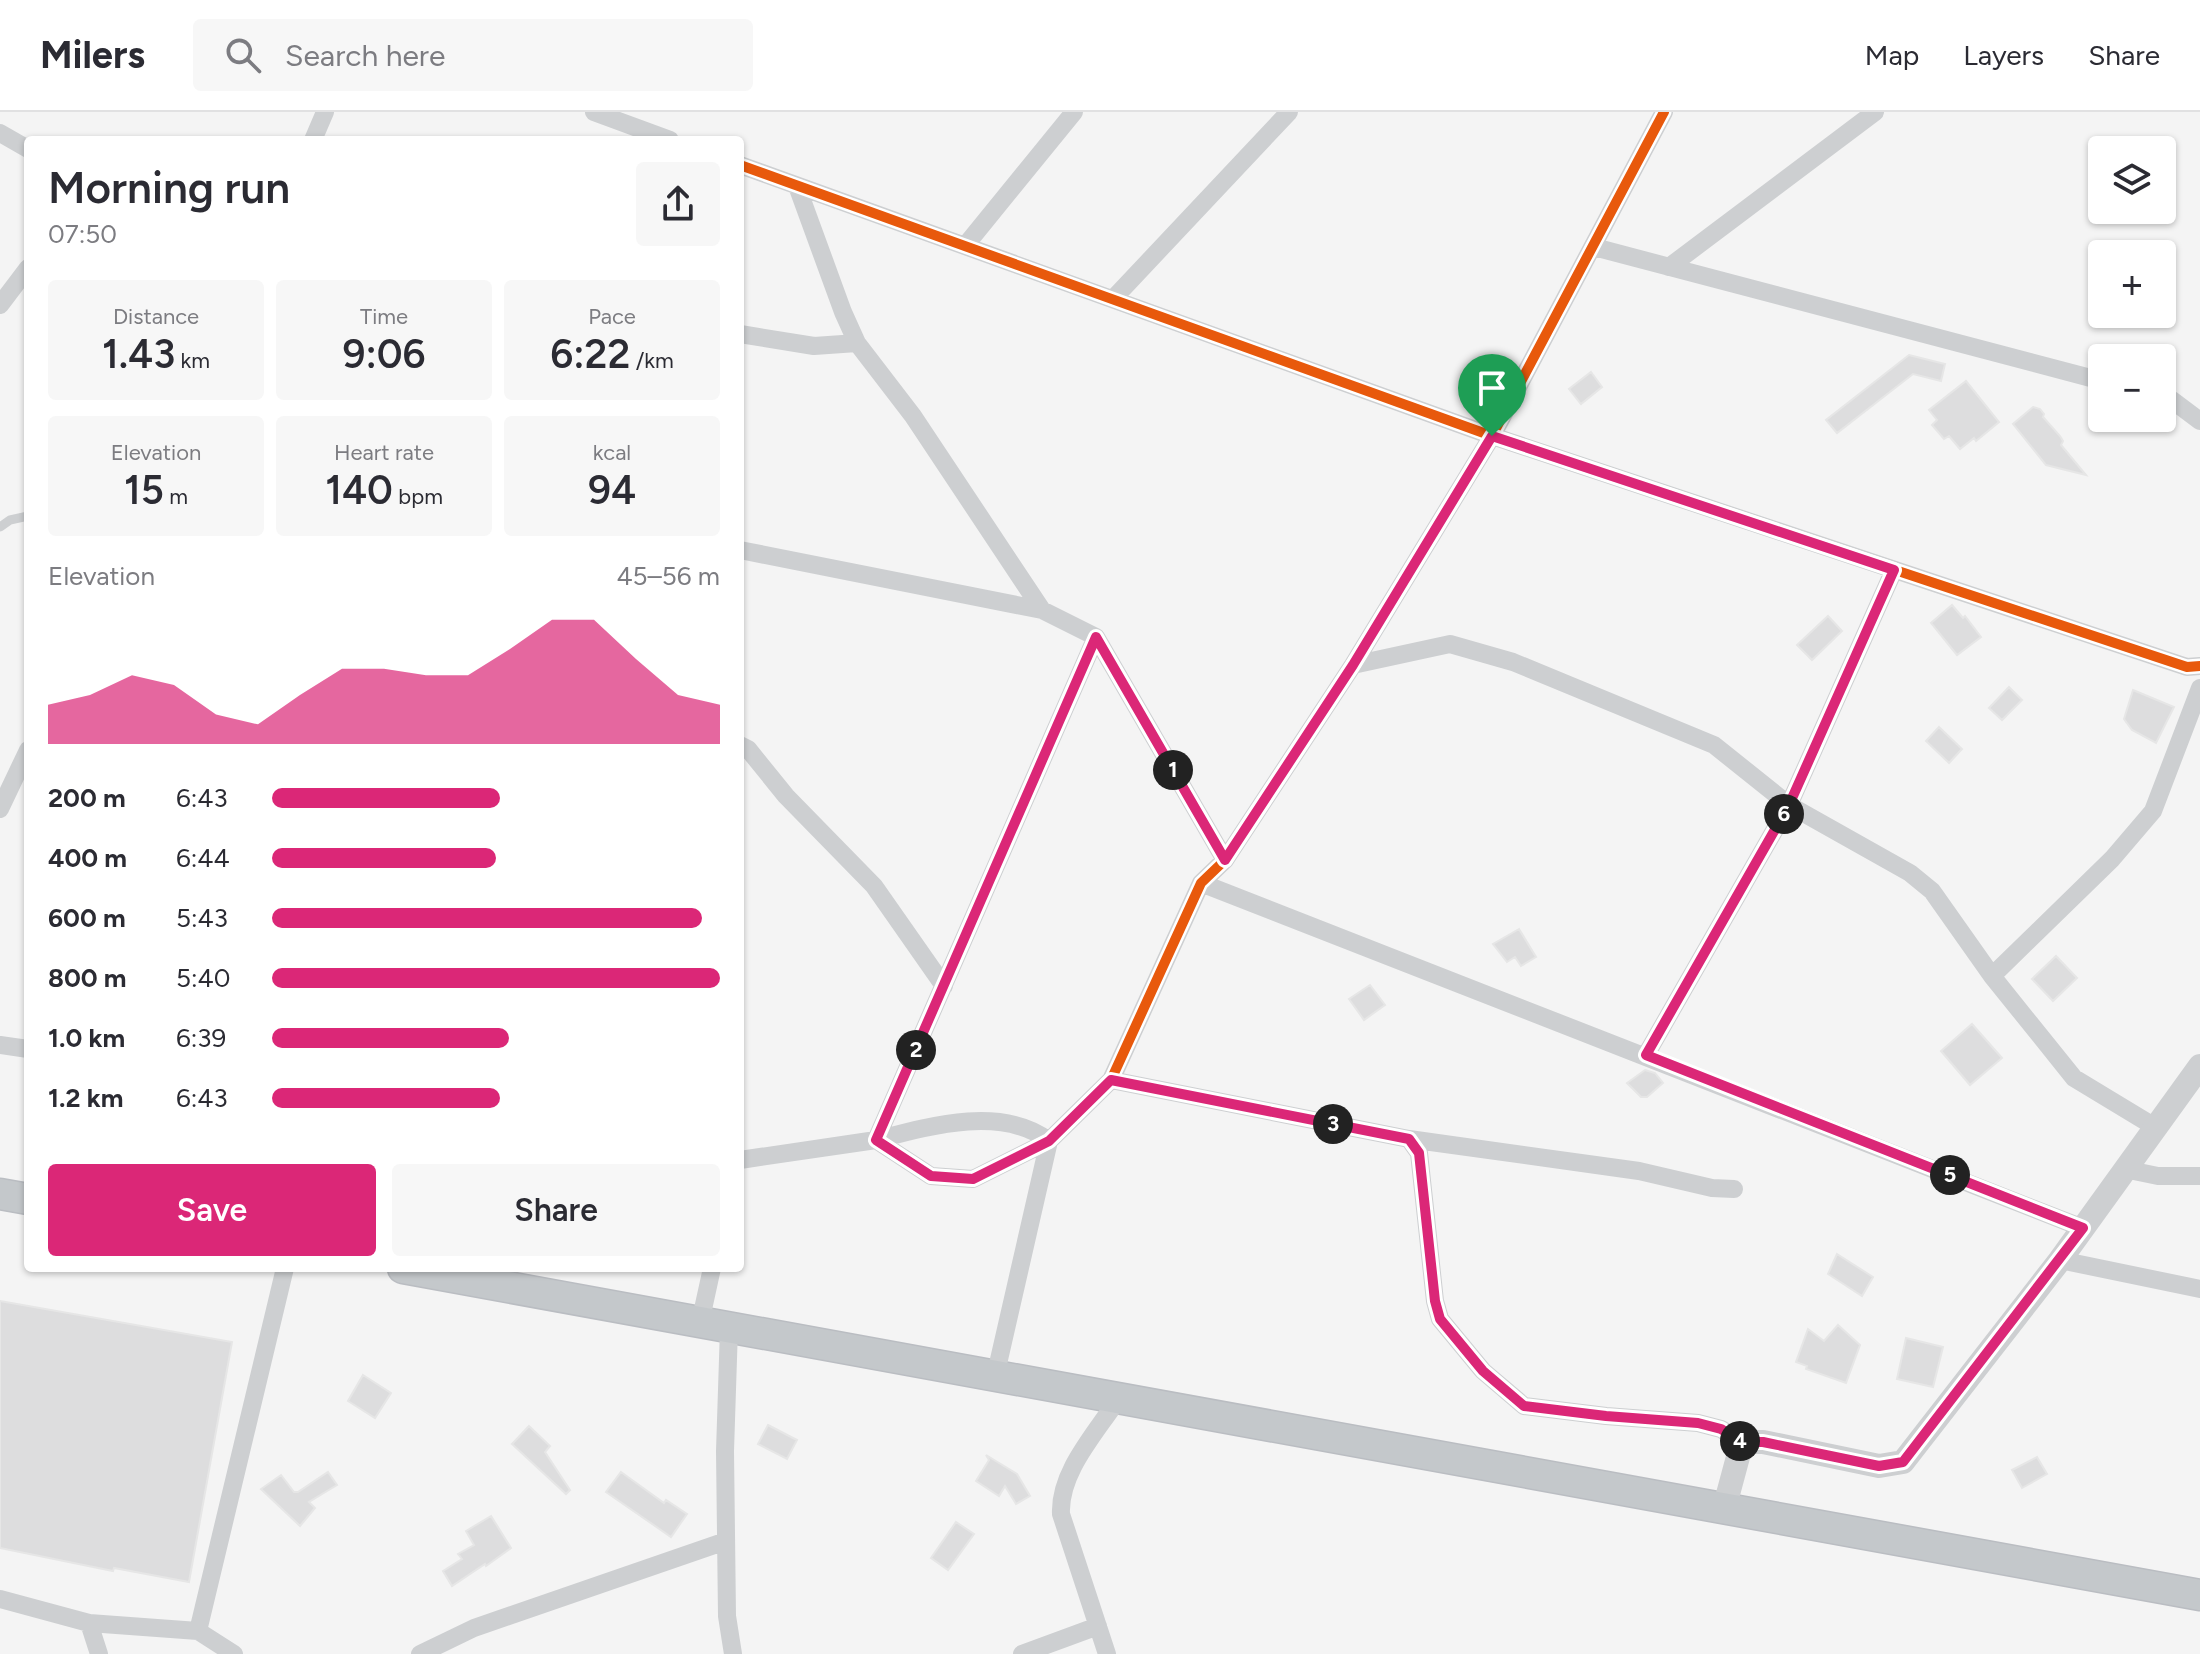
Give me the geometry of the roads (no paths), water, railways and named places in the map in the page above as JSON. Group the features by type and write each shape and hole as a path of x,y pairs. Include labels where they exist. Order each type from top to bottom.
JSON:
{"highway":[{"path":"0,1194 24,1198"},
{"path":"425,1272 2200,1595"}],"street":[{"path":"315,136 325,112"},
{"path":"594,112 659,136"},
{"path":"965,246 1074,112"},
{"path":"1113,299 1289,112"},
{"path":"876,1140 931,1176 973,1179 1049,1141 1111,1080 1201,883 1225,860 1353,665 1492,436 1664,112"},
{"path":"1669,267 1875,112"},
{"path":"0,133 24,147"},
{"path":"744,166 1492,436 2187,667 2200,666"},
{"path":"797,186 857,343 913,416 1042,610"},
{"path":"1594,247 2088,377"},
{"path":"0,305 24,273"},
{"path":"744,335 814,346 857,343"},
{"path":"2176,403 2200,421"},
{"path":"744,551 1042,610 1096,637 1225,860"},
{"path":"1646,1055 1789,805 1894,570"},
{"path":"876,1140 1096,637"},
{"path":"1353,665 1450,644 1513,662 1714,745 1789,805 1910,873 1932,891 1992,976 2074,1078 2155,1127"},
{"path":"1992,976 2112,859 2153,811 2200,688"},
{"path":"744,747 786,796 874,886 944,986"},
{"path":"0,809 24,758"},
{"path":"1201,883 2083,1228"},
{"path":"0,1045 24,1048"},
{"path":"1409,1139 1419,1153 1435,1301 1440,1319 1483,1371 1524,1406 1698,1423 1721,1429 1742,1442 1763,1442 1879,1466 1903,1462 2060,1260 2200,1066"},
{"path":"1111,1080 1409,1139 1639,1171 1712,1188 1734,1189"},
{"path":"744,1159 876,1140 934,1125 991,1122 1033,1129 1049,1141"},
{"path":"995,1377 1049,1141"},
{"path":"2124,1169 2158,1176 2200,1176"},
{"path":"2060,1260 2200,1289"},
{"path":"198,1631 284,1272"},
{"path":"712,1272 725,1451 727,1616 733,1654"},
{"path":"1107,1654 1061,1514 1060,1498 1083,1453 1118,1399"},
{"path":"1724,1509 1742,1442"},
{"path":"420,1654 474,1628 726,1541"},
{"path":"0,1599 89,1623 198,1631 234,1654"},
{"path":"89,1623 99,1654"},
{"path":"1022,1654 1098,1626"}],"lane":[{"path":"0,527 10,520 24,517"}]}
